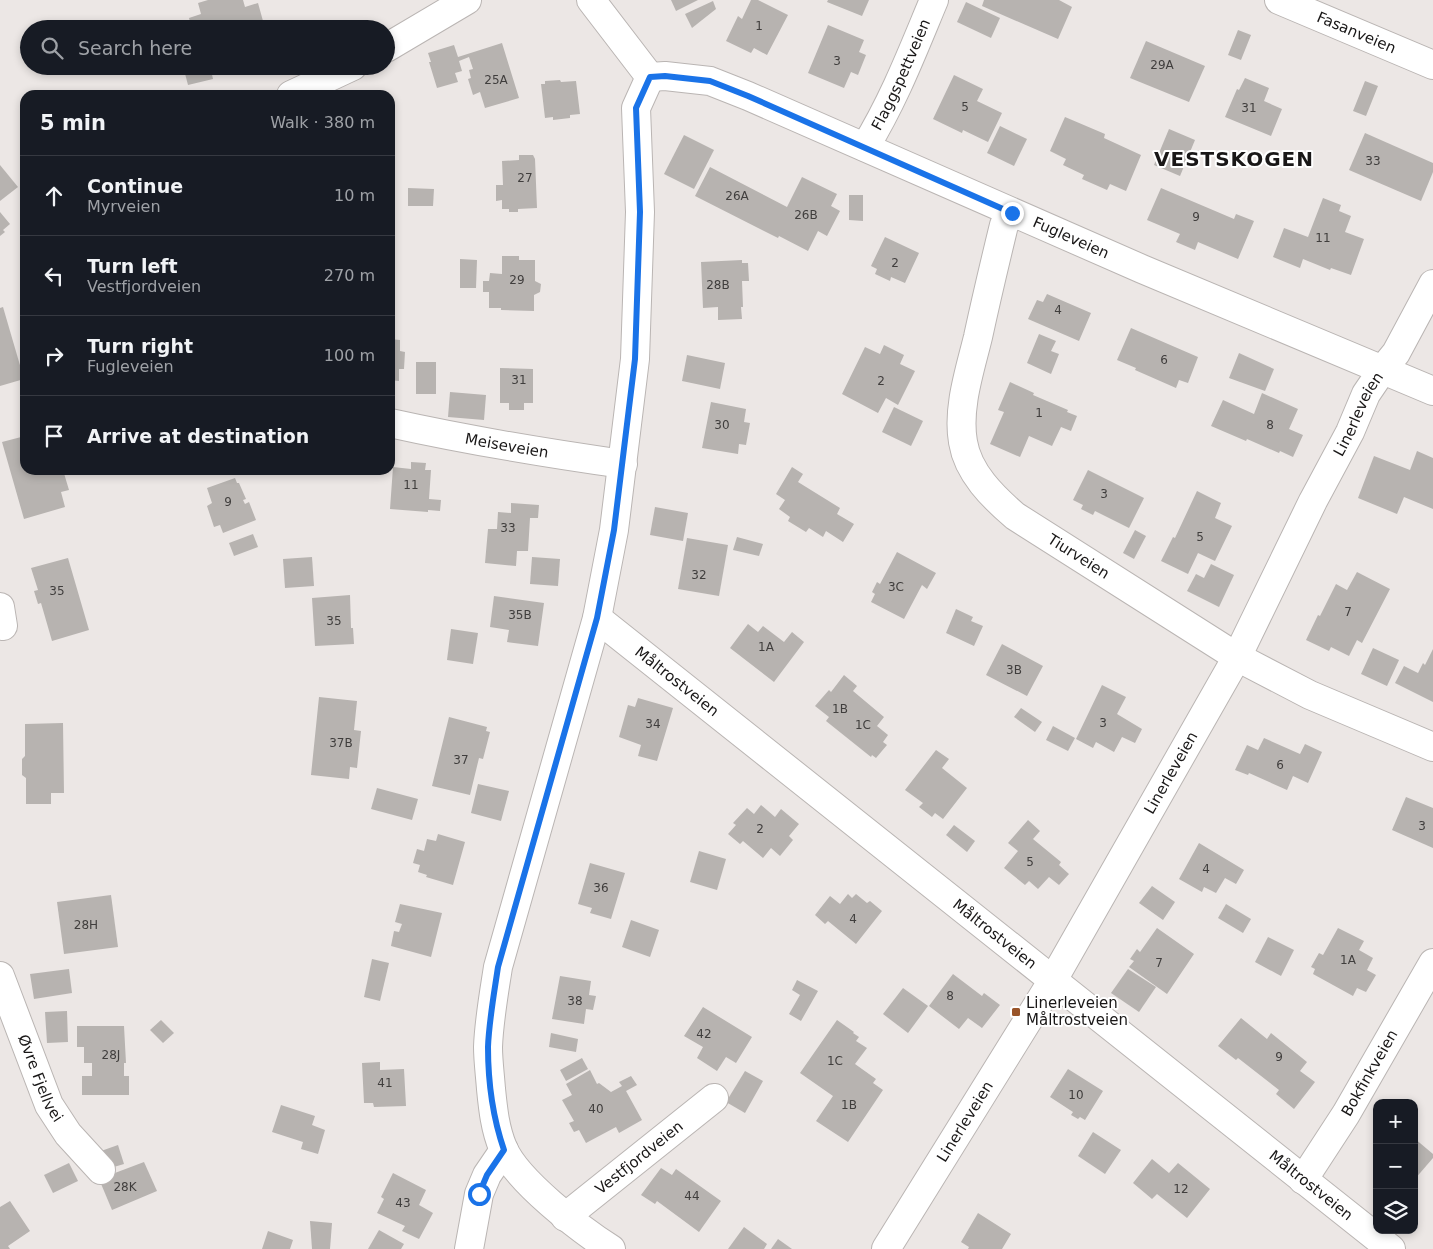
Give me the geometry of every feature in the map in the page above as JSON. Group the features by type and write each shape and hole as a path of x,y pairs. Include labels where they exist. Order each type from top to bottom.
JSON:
{"street":[{"path":"395,43 467,0"},
{"path":"591,0 650,77 636,108 640,212 635,359 624,464 614,530 597,618 498,967 489,1025 488,1049 493,1109 504,1150 517,1168 565,1217 611,1249"},
{"name":"Flaggspettveien","path":"865,147 882,119 897,88 934,0"},
{"name":"Fasanveien","path":"1279,0 1433,65"},
{"path":"302,90 334,75"},
{"name":"Fugleveien","path":"650,77 665,76 710,81 748,96 1142,269 1433,391"},
{"name":"Tiurveien","path":"1012,213 1004,225 968,379 963,409 963,443 973,470 992,496 1015,516 1237,657 1310,695 1433,747"},
{"name":"Linerleveien","path":"886,1249 1053,980 1237,657 1313,501 1350,432 1366,394 1396,353 1433,284"},
{"name":"Meiseveien","path":"395,424 540,453 624,464"},
{"name":"Måltrostveien","path":"597,618 1391,1249"},
{"name":"Bokfinkveien","path":"1303,1180 1346,1114 1433,963"},
{"name":"Øvre Fjellvei","path":"0,976 49,1106 68,1134 101,1170"},
{"name":"Vestfjordveien","path":"565,1217 714,1098"},
{"path":"469,1249 479,1194 487,1175 504,1150"}],"building":[{"path":"208,0 243,0 245,7 258,3 263,20 190,20 189,18 201,14 198,3"},
{"path":"671,0 698,0 676,11"},
{"path":"751,0 758,0 788,15 767,55 754,48 751,53 726,41 738,16 742,19"},
{"path":"828,0 869,0 862,16 827,2"},
{"path":"984,0 1059,0 1072,7 1058,39 982,6"},
{"path":"713,1 716,9 692,28 685,14"},
{"path":"966,2 1000,18 991,38 957,22"},
{"path":"828,25 864,40 859,52 866,55 858,75 851,72 844,88 808,73"},
{"path":"1238,30 1251,35 1241,60 1228,55"},
{"path":"1146,41 1205,66 1189,102 1130,78"},
{"path":"502,43 519,98 485,108 480,92 473,95 468,79 471,78 469,70 473,69 469,57 459,61 462,71 455,73 458,82 437,88 428,53 454,45 458,57"},
{"path":"185,75 212,75 213,79 188,85"},
{"path":"954,75 983,89 977,101 1002,113 988,142 963,130 962,133 933,119"},
{"path":"1245,78 1269,88 1264,101 1282,109 1271,136 1225,117 1237,89 1239,90"},
{"path":"560,80 561,82 576,81 580,114 570,115 570,118 553,120 553,117 545,118 541,84 545,84 545,81"},
{"path":"1365,81 1378,86 1366,116 1353,111"},
{"path":"1065,117 1105,134 1104,138 1141,155 1126,191 1110,184 1107,190 1082,179 1084,175 1063,165 1066,159 1050,151"},
{"path":"1000,126 1027,139 1014,166 987,153"},
{"path":"1169,129 1195,140 1180,176 1154,165"},
{"path":"1365,133 1433,163 1433,172 1421,201 1349,170"},
{"path":"684,135 714,150 694,189 664,174"},
{"path":"519,155 533,155 535,159 537,208 518,209 518,212 509,212 509,209 502,209 502,200 496,201 496,185 503,185 502,161 519,160"},
{"path":"0,165 18,187 0,201"},
{"path":"710,167 787,207 802,177 837,194 831,206 840,211 827,236 818,231 808,251 695,196"},
{"path":"408,188 434,189 433,206 408,206"},
{"path":"1161,188 1234,219 1236,214 1254,221 1238,259 1198,242 1195,250 1176,242 1180,234 1147,220"},
{"path":"849,195 863,195 863,221 849,220"},
{"path":"1323,198 1341,205 1339,211 1351,216 1345,232 1364,239 1351,275 1331,268 1330,270 1303,259 1300,268 1273,257 1284,228 1308,237"},
{"path":"0,212 10,224 3,230 5,232 0,236"},
{"path":"885,237 919,253 905,283 891,277 890,281 875,274 877,269 871,266"},
{"path":"502,256 519,256 519,260 535,260 535,281 541,284 540,292 534,295 534,311 489,308 489,292 483,292 483,281 489,281 490,273 502,274"},
{"path":"460,259 477,260 476,288 460,288"},
{"path":"742,260 742,263 748,263 749,281 742,281 742,319 718,320 718,307 703,308 701,262"},
{"path":"1047,294 1091,313 1079,341 1028,319 1037,300 1043,302"},
{"path":"3,307 20,365 20,380 0,386 0,308"},
{"path":"1131,328 1198,357 1188,383 1179,380 1176,388 1117,360"},
{"path":"1039,334 1056,341 1051,351 1059,354 1051,374 1027,363"},
{"path":"395,340 400,340 400,351 405,352 404,369 399,369 399,381 395,381"},
{"path":"884,345 904,355 900,364 915,371 898,405 886,398 878,413 842,394 865,347 880,354"},
{"path":"1239,353 1274,369 1265,391 1229,378"},
{"path":"687,355 725,363 720,389 682,381"},
{"path":"416,362 436,362 436,394 416,394"},
{"path":"500,368 533,369 533,403 524,403 524,410 509,410 509,403 500,403"},
{"path":"1010,382 1077,416 1071,431 1061,427 1052,446 1029,436 1020,457 990,444 1004,412 998,410"},
{"path":"450,392 486,395 484,420 448,417"},
{"path":"1262,393 1298,409 1289,429 1303,435 1293,457 1247,439 1246,441 1211,426 1223,400 1254,414"},
{"path":"711,402 746,409 744,422 750,423 746,445 739,444 738,454 702,448"},
{"path":"894,407 923,421 911,446 882,432"},
{"path":"20,437 20,475 64,475 69,490 61,492 65,507 24,519 2,442"},
{"path":"1417,451 1433,458 1433,509 1404,497 1397,514 1358,498 1374,456 1410,470"},
{"path":"411,462 426,463 425,470 431,470 429,499 441,500 440,511 390,509 392,475 395,475 395,467 411,469"},
{"path":"792,467 803,474 798,482 840,508 837,514 854,524 843,542 826,531 823,537 809,528 806,532 788,521 790,517 779,509 785,500 776,494"},
{"path":"1088,470 1144,498 1129,528 1095,511 1093,515 1081,509 1083,505 1073,500"},
{"path":"235,478 246,499 243,500 245,504 249,502 256,520 223,533 220,525 214,527 207,506 212,503 207,488"},
{"path":"1197,491 1221,503 1215,518 1232,526 1215,561 1198,553 1188,574 1161,561 1173,537 1175,538"},
{"path":"511,503 539,505 538,518 530,518 528,551 517,551 516,566 485,563 488,529 497,529 498,512 511,513"},
{"path":"655,507 688,513 683,541 650,535"},
{"path":"1135,530 1146,536 1134,559 1123,553"},
{"path":"253,534 258,547 234,556 229,543"},
{"path":"737,537 763,544 759,556 733,550"},
{"path":"687,538 728,545 719,596 678,589"},
{"path":"897,552 936,573 927,589 922,585 904,619 871,602 875,594 872,592 877,582 880,584"},
{"path":"312,557 314,586 285,588 283,559"},
{"path":"532,557 560,559 558,586 530,584"},
{"path":"68,558 89,630 52,641 41,603 38,604 34,591 38,590 31,568"},
{"path":"1211,564 1234,575 1219,607 1187,591 1196,574 1204,578"},
{"path":"1357,572 1390,589 1362,643 1357,640 1349,656 1331,647 1329,651 1306,640 1336,584 1347,590"},
{"path":"350,595 351,628 353,628 354,644 315,646 312,598"},
{"path":"494,596 544,603 538,646 507,642 509,630 490,627"},
{"path":"956,609 973,617 971,621 983,626 974,646 946,633"},
{"path":"748,624 758,632 763,626 784,642 792,632 804,642 774,682 730,648"},
{"path":"451,629 478,633 473,664 447,660"},
{"path":"1002,644 1043,666 1027,696 986,675"},
{"path":"1373,648 1399,660 1387,686 1361,674"},
{"path":"1433,649 1433,702 1395,683 1404,666 1418,673 1423,663 1425,665"},
{"path":"844,675 857,686 853,691 884,717 877,726 888,735 883,742 887,745 876,758 872,755 871,757 826,721 829,717 815,706 829,690 831,692"},
{"path":"1102,685 1126,697 1117,714 1142,729 1135,743 1122,737 1114,752 1096,742 1093,748 1076,739"},
{"path":"319,697 357,701 354,730 361,731 357,768 350,767 349,779 311,775"},
{"path":"638,698 673,708 657,761 638,756 641,745 619,737 628,705 635,707"},
{"path":"1021,708 1042,722 1035,732 1014,717"},
{"path":"449,717 487,727 486,731 490,732 483,759 479,758 470,795 432,786"},
{"path":"63,723 64,793 51,793 51,804 26,804 26,778 22,775 22,759 25,756 25,724"},
{"path":"1053,726 1075,738 1068,751 1046,740"},
{"path":"1264,738 1300,754 1305,744 1322,752 1308,783 1293,776 1287,790 1249,773 1248,775 1235,770 1247,745 1258,750"},
{"path":"936,750 949,759 942,768 967,788 943,819 935,813 932,817 919,807 923,803 905,790"},
{"path":"478,784 509,791 501,821 471,813"},
{"path":"377,788 418,799 412,820 371,809"},
{"path":"1406,797 1433,808 1433,848 1392,830"},
{"path":"761,805 775,817 781,809 799,824 789,836 793,840 780,856 771,848 763,858 743,841 740,844 728,834 736,825 733,823 747,808 754,814"},
{"path":"1028,820 1040,831 1033,839 1061,862 1059,865 1069,874 1059,885 1049,877 1038,889 1029,881 1025,885 1004,868 1018,851 1008,843"},
{"path":"954,825 975,841 967,852 946,835"},
{"path":"438,834 465,842 453,885 426,877 427,875 418,872 420,865 413,863 417,849 424,851 427,839 436,841"},
{"path":"1199,843 1244,870 1236,884 1225,878 1216,893 1204,887 1202,892 1179,879"},
{"path":"699,851 726,859 717,890 690,882"},
{"path":"590,863 625,873 611,919 590,913 592,908 578,904"},
{"path":"1152,886 1175,902 1163,920 1139,903"},
{"path":"848,894 852,898 856,894 867,903 870,901 882,911 856,944 828,921 825,924 815,915 830,896 840,904"},
{"path":"111,895 118,947 64,954 57,902"},
{"path":"400,904 442,913 431,957 391,946 394,931 399,932 402,924 395,922"},
{"path":"1226,904 1251,919 1243,933 1218,918"},
{"path":"631,920 659,930 650,957 622,947"},
{"path":"1157,928 1194,954 1167,994 1129,967 1134,961 1130,959 1137,949 1140,952"},
{"path":"1338,928 1364,941 1359,950 1373,958 1367,970 1376,975 1366,992 1357,988 1353,996 1313,974 1315,969 1311,967 1319,953 1323,955"},
{"path":"1268,937 1294,950 1281,976 1255,962"},
{"path":"372,959 389,963 380,1001 364,997"},
{"path":"69,969 72,993 34,999 30,974"},
{"path":"1128,969 1156,987 1139,1012 1111,993"},
{"path":"953,974 982,996 984,993 1000,1005 982,1028 968,1018 959,1029 929,1006"},
{"path":"560,976 591,981 589,995 596,996 593,1010 586,1009 584,1024 552,1019"},
{"path":"797,980 818,991 801,1021 789,1014 800,995 792,990"},
{"path":"903,988 928,1006 908,1033 883,1014"},
{"path":"703,1007 752,1037 736,1063 726,1057 717,1071 697,1058 703,1047 684,1036"},
{"path":"67,1011 68,1042 47,1043 45,1012"},
{"path":"1241,1018 1267,1039 1271,1033 1307,1062 1300,1071 1315,1082 1294,1109 1276,1094 1279,1090 1238,1058 1236,1060 1218,1046"},
{"path":"161,1020 174,1033 163,1043 150,1030"},
{"path":"837,1020 854,1032 859,1037 856,1041 867,1048 855,1064 876,1079 873,1083 883,1090 848,1142 816,1121 833,1096 800,1073"},
{"path":"77,1026 124,1026 126,1063 124,1063 124,1076 129,1076 129,1095 82,1095 82,1076 92,1076 92,1063 84,1063 84,1047 77,1047"},
{"path":"551,1033 578,1039 576,1052 549,1047"},
{"path":"582,1058 588,1069 566,1081 560,1070"},
{"path":"380,1062 380,1070 404,1069 406,1106 374,1107 373,1103 364,1103 362,1063"},
{"path":"1068,1069 1103,1091 1085,1120 1071,1115 1073,1112 1050,1097"},
{"path":"590,1070 597,1084 599,1083 611,1092 622,1086 619,1082 631,1076 637,1085 626,1091 642,1120 619,1133 616,1127 586,1143 579,1130 574,1132 569,1123 574,1121 562,1100 572,1095 566,1084"},
{"path":"745,1071 763,1081 745,1113 726,1102"},
{"path":"281,1105 315,1116 312,1125 325,1130 318,1154 301,1149 303,1142 272,1132"},
{"path":"1093,1132 1121,1150 1105,1174 1078,1156"},
{"path":"1418,1141 1433,1154 1433,1158 1418,1175"},
{"path":"118,1145 124,1164 107,1169 101,1151"},
{"path":"1152,1159 1169,1173 1178,1163 1210,1189 1187,1218 1157,1194 1152,1199 1133,1183"},
{"path":"144,1162 157,1191 112,1210 99,1179"},
{"path":"69,1163 78,1181 53,1193 44,1175"},
{"path":"661,1168 672,1175 676,1169 721,1201 699,1232 657,1201 655,1204 641,1195"},
{"path":"393,1173 426,1190 419,1205 433,1213 419,1239 402,1231 405,1226 377,1213 384,1199 381,1197"},
{"path":"10,1201 30,1231 8,1246 10,1249 0,1249 0,1207"},
{"path":"978,1213 1011,1234 1002,1249 968,1249 969,1247 961,1242"},
{"path":"310,1221 332,1223 330,1249 312,1249"},
{"path":"744,1227 767,1244 764,1249 728,1249"},
{"path":"379,1230 404,1244 401,1249 368,1249"},
{"path":"268,1231 293,1240 290,1249 262,1249"},
{"path":"778,1239 792,1249 771,1249"}],"place":[{"name":"Linerleveien Måltrostveien","path":"1016,1012"}],"district":[{"name":"VESTSKOGEN","path":"1234,159"}],"route":[{"path":"479,1194 487,1175 504,1150 493,1109 488,1049 489,1025 498,967 597,618 614,530 624,464 635,359 640,212 636,108 650,77 665,76 710,81 865,147 1012,213"}]}
